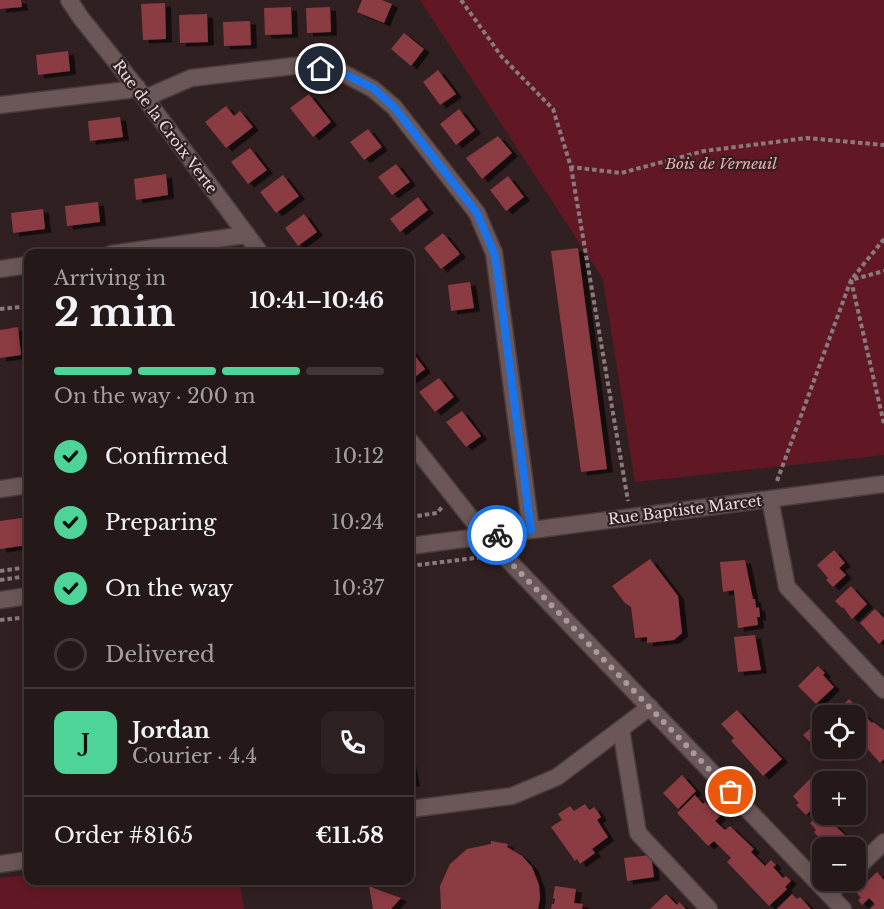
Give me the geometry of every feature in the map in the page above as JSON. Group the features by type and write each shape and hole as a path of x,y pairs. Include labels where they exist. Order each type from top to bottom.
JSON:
{"street":[{"name":"Rue de la Croix Verte","path":"69,0 257,249"},
{"path":"0,105 128,90 141,93 191,78 302,65 340,72 373,88 394,107 477,213 494,253 531,530"},
{"path":"176,249 246,235"},
{"path":"0,269 24,266"},
{"path":"414,446 485,536 843,909"},
{"name":"Rue Baptiste Marcet","path":"414,545 884,484"},
{"path":"0,489 24,486"},
{"path":"770,499 787,587 884,690"},
{"path":"0,600 24,597"},
{"path":"414,808 512,796 557,777 650,707"},
{"path":"621,729 638,833 709,909"},
{"path":"866,859 884,842"},
{"path":"0,864 24,861"},
{"path":"830,894 833,891"}],"path":[{"path":"461,0 502,57 553,109 571,167 631,516"},
{"path":"571,167 621,172 704,151 807,138 884,145"},
{"path":"770,499 851,280 884,239"},
{"path":"851,280 884,271"},
{"path":"851,280 884,424"},
{"path":"0,309 24,306"},
{"path":"414,516 437,513 452,495"},
{"path":"414,566 503,554"},
{"path":"0,571 24,568"},
{"path":"0,580 24,577"},
{"path":"0,620 24,617"}],"green space":[{"name":"Bois de Verneuil","path":"420,0 884,0 884,455 635,482 603,279"},
{"path":"24,875 24,885 240,885 244,909 0,909 0,878"}],"building":[{"path":"0,0 21,0 22,7 0,9"},
{"path":"362,0 382,0 392,4 384,23 357,12"},
{"path":"165,3 166,39 143,40 141,4"},
{"path":"291,7 292,34 265,35 264,8"},
{"path":"330,7 331,32 307,33 306,8"},
{"path":"207,14 208,42 180,43 179,15"},
{"path":"250,21 251,45 224,46 223,22"},
{"path":"404,33 424,49 411,66 391,49"},
{"path":"68,51 70,71 38,75 36,55"},
{"path":"438,70 456,94 440,105 423,82"},
{"path":"309,94 331,122 313,137 290,108"},
{"path":"226,106 234,116 240,111 253,127 226,148 205,122"},
{"path":"459,109 475,130 456,145 440,124"},
{"path":"120,117 123,137 90,141 88,121"},
{"path":"368,129 382,147 364,160 350,142"},
{"path":"498,136 512,153 482,179 466,158"},
{"path":"250,148 267,170 248,184 231,162"},
{"path":"396,164 410,182 392,195 378,177"},
{"path":"166,174 168,195 136,200 134,179"},
{"path":"283,175 299,196 276,213 260,192"},
{"path":"508,176 524,197 506,211 490,190"},
{"path":"418,197 428,210 400,232 390,219"},
{"path":"98,202 100,222 67,226 65,206"},
{"path":"43,209 45,229 13,233 11,213"},
{"path":"304,214 317,232 298,246 285,228"},
{"path":"443,233 460,254 441,269 424,248"},
{"path":"578,248 607,469 581,472 551,251"},
{"path":"470,282 474,308 451,311 448,285"},
{"path":"18,327 21,355 0,358 0,330"},
{"path":"414,354 425,369 414,378"},
{"path":"439,378 454,397 435,412 419,392"},
{"path":"462,411 481,436 466,447 446,422"},
{"path":"24,518 24,546 0,549 0,521"},
{"path":"834,550 845,563 839,568 846,575 833,587 817,565"},
{"path":"650,559 678,596 682,633 674,640 647,643 647,637 635,638 631,607 612,586"},
{"path":"745,560 753,599 755,599 756,608 759,607 760,617 757,617 758,625 738,628 734,590 723,592 720,562"},
{"path":"851,586 867,604 852,619 835,601"},
{"path":"875,609 884,618 884,639 879,644 860,623"},
{"path":"755,635 761,670 738,672 734,637"},
{"path":"818,666 834,687 816,704 798,686"},
{"path":"849,699 855,705 843,705"},
{"path":"737,710 782,759 763,776 731,741 734,738 721,724"},
{"path":"866,717 884,730 884,759 880,763 866,747"},
{"path":"812,727 812,744 803,735"},
{"path":"682,775 696,791 678,809 663,793"},
{"path":"811,778 812,809 806,815 796,805 799,803 793,796"},
{"path":"695,795 720,816 715,821 725,830 730,826 754,849 751,852 765,866 771,860 776,865 773,867 783,878 786,876 791,881 785,887 787,889 769,906 727,862 731,858 714,841 708,846 677,813"},
{"path":"585,804 589,810 594,807 598,812 601,817 597,820 608,837 592,849 595,853 580,864 577,859 575,861 551,827 562,820 558,814 570,806 574,811"},
{"path":"812,821 812,825 834,825 847,837 819,837 810,823"},
{"path":"491,841 508,844 507,847 522,856 532,867 539,885 538,909 441,909 440,886 450,864 467,849 491,844"},
{"path":"651,855 654,877 627,881 624,858"},
{"path":"877,872 884,880 884,909 870,909 875,904 869,898 862,905 858,900 861,898 856,892 866,891 866,882"},
{"path":"369,886 401,898 391,909 373,909"},
{"path":"555,886 576,889 574,903 583,904 582,909 551,909 555,899 553,898"},
{"path":"666,894 677,905 679,902 686,909 650,909"},
{"path":"792,894 797,899 800,897 811,909 777,909"}],"way so far":[{"path":"497,535 485,536 731,792"}],"route":[{"path":"321,69 340,72 373,88 394,107 477,213 494,253 531,530 497,535"}]}
